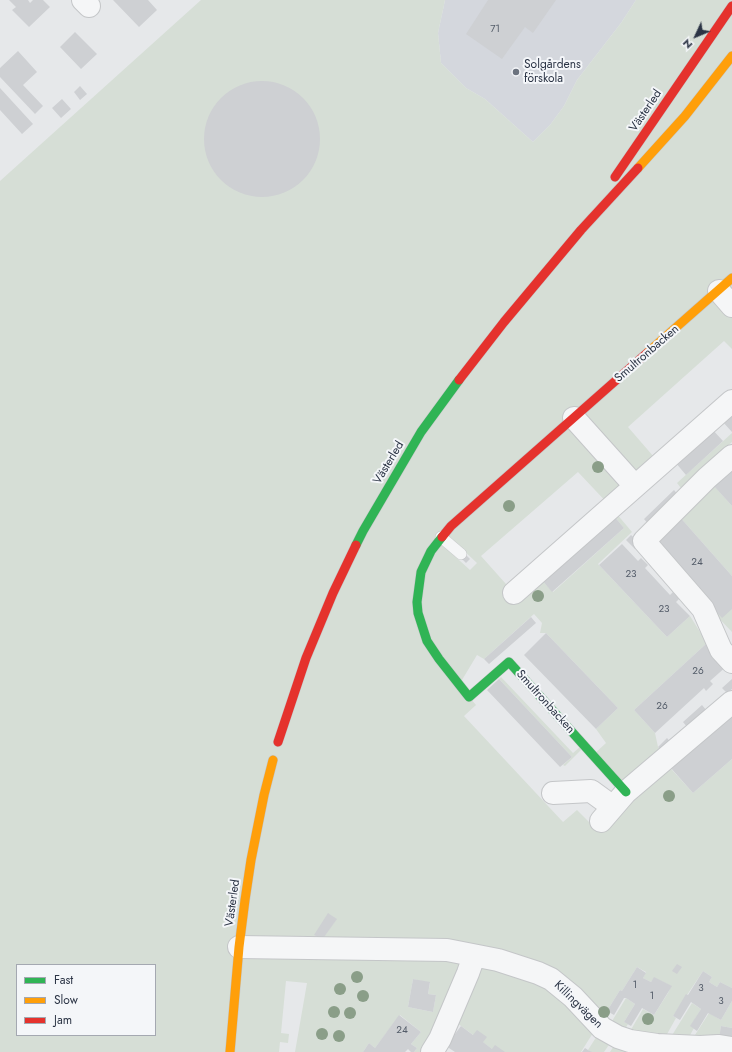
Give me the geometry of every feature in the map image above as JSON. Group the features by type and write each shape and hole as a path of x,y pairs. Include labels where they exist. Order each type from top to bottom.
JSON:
{"street":[{"name":"Västerled","path":"581,230 732,6"},
{"name":"Västerled","path":"278,742 306,658 330,599 363,532 405,458 424,428 479,354 581,230 666,138 732,56"},
{"name":"Smultronbacken","path":"614,807 509,662 470,697 439,659 425,635 419,618 417,602 418,587 425,562 430,551 441,537 574,418 728,292"},
{"path":"514,593 732,400"},
{"path":"574,418 635,486"},
{"path":"732,456 707,478 644,542 703,609 721,650 732,662"},
{"path":"553,793 591,791 614,807 732,702"},
{"name":"Västerled","path":"230,1052 239,947 251,860 264,795 273,760"},
{"name":"Killingvägen","path":"239,947 447,950 512,964 538,972 551,979 573,997 602,1028 618,1038 657,1045 700,1047 718,1046 732,1048"},
{"path":"437,1050 474,956"}],"lane":[{"path":"441,537 461,554"}],"shaded area":[{"path":"201,0 445,0 438,33 441,63 466,88 485,99 533,142 550,125 564,106 577,80 621,23 636,0 732,0 732,349 724,341 628,427 660,464 611,507 578,472 481,556 514,593 536,574 553,592 624,528 614,516 616,513 632,532 598,564 667,637 690,616 707,643 634,710 655,733 658,747 667,758 664,761 693,793 732,759 732,988 720,982 717,987 709,982 712,977 703,971 673,1016 676,1018 661,1045 666,1045 692,1003 701,1009 691,1026 694,1028 684,1046 688,1046 709,1013 721,1020 732,1001 732,1028 721,1026 718,1046 732,1048 732,1052 697,1052 700,1047 695,1047 691,1052 674,1052 677,1046 673,1046 669,1052 639,1052 644,1043 634,1042 627,1052 610,1052 619,1038 615,1036 604,1052 591,1052 588,1050 602,1028 606,1031 626,998 635,1004 624,1022 628,1024 620,1038 625,1040 643,1009 654,1015 668,993 671,986 654,978 651,982 643,978 646,972 637,967 607,1011 610,1013 601,1027 598,1025 581,1052 496,1052 449,1017 432,1052 414,1052 417,1048 411,1044 421,1032 400,1015 375,1048 369,1043 363,1052 295,1052 307,983 286,981 281,1033 289,1034 288,1043 280,1042 279,1052 0,1052 0,181","holes":["445,533 477,563 470,570 438,541","534,614 542,623 540,633 546,633 618,708 596,729 606,743 593,755 626,792 595,828 577,810 563,822 464,716 476,705 459,685 477,655 484,659","329,914 336,919 317,947 307,948","413,979 430,983 428,994 436,995 433,1012 408,1007"]},
{"name":"Solgårdens förskola","path":"445,0 636,0 621,23 577,80 564,106 550,125 533,142 485,99 466,88 441,63 438,33"},
{"path":"732,433 732,442 681,488 677,483"},
{"path":"707,478 732,506 732,576 679,516"},
{"path":"732,609 732,632 713,612 715,610"},
{"path":"501,677 573,753 580,747 581,750 565,766 563,765 572,757 499,679"}],"building":[{"path":"9,0 28,0 30,3 33,0 43,0 50,7 29,27 12,10 16,7"},
{"path":"113,0 148,0 157,10 139,27"},
{"name":"Solgårdens förskola","path":"488,0 556,0 533,33 525,27 502,59 466,34"},
{"path":"75,32 97,54 81,69 60,47"},
{"path":"18,51 37,72 23,85 43,106 35,114 0,77 0,68"},
{"path":"262,81 284,85 303,98 316,117 320,139 316,161 303,180 284,193 262,197 240,193 221,180 208,161 204,139 208,117 221,98 240,85"},
{"path":"80,86 87,94 80,100 74,92"},
{"path":"0,88 33,124 22,134 0,110"},
{"path":"62,99 71,109 61,118 52,108"},
{"path":"732,412 732,432 722,421"},
{"path":"711,428 723,441 686,475 675,462"},
{"path":"732,463 732,506 713,485"},
{"path":"674,490 679,496 649,525 644,519"},
{"path":"614,516 624,528 552,592 542,580"},
{"path":"679,516 732,576 732,609 722,618 653,540"},
{"path":"631,535 641,544 635,549 626,540"},
{"path":"622,544 638,561 641,558 648,565 645,568 670,595 673,592 679,599 676,602 690,616 667,637 599,565"},
{"path":"466,555 470,559 466,563 462,559"},
{"path":"531,617 536,623 489,664 484,659"},
{"path":"546,633 618,708 596,729 524,655"},
{"path":"707,643 728,665 710,681 713,684 706,691 704,688 655,733 634,710"},
{"path":"499,679 572,757 560,767 487,690"},
{"path":"732,679 732,689 727,693 722,688"},
{"path":"702,705 707,711 688,728 683,722"},
{"path":"732,712 732,759 693,793 670,767"},
{"path":"667,738 672,744 663,752 658,747"},
{"path":"328,913 337,919 322,940 314,935"},
{"path":"677,964 682,967 677,974 672,971"},
{"path":"637,967 646,973 643,978 651,982 654,977 672,986 654,1015 642,1008 631,1026 624,1022 635,1004 626,998 624,998 614,1015 607,1011"},
{"path":"703,971 712,977 709,982 717,987 720,982 732,988 732,1001 721,1020 708,1013 697,1031 690,1026 701,1009 691,1002 680,1020 673,1016 686,994 688,995"},
{"path":"413,979 430,982 428,994 436,995 433,1012 408,1007"},
{"path":"399,1015 421,1032 411,1044 417,1048 414,1052 411,1052 408,1049 405,1052 363,1052 369,1043 375,1048"},
{"path":"461,1026 473,1035 477,1030 487,1037 483,1042 492,1049 495,1045 505,1052 455,1052 446,1046"},
{"path":"721,1026 732,1028 732,1039 719,1038"},
{"path":"585,1048 588,1050 592,1052 582,1052"}],"traffic: fast":[{"path":"356,545 421,432 459,380"},
{"path":"442,537 431,551 421,572 417,602 418,613 427,641 439,659 469,697 509,662 626,792"}],"traffic: slow":[{"path":"638,168 685,116 732,56"},
{"path":"647,353 732,278"},
{"path":"230,1052 239,947 245,900 251,860 264,795 273,760"}],"traffic: jam":[{"path":"615,177 732,6"},
{"path":"459,380 504,322 581,230 638,168"},
{"path":"442,537 451,526 647,353"},
{"path":"278,742 306,658 333,593 356,545"}],"place":[{"name":"Solgårdens förskola","path":"516,72"}]}
